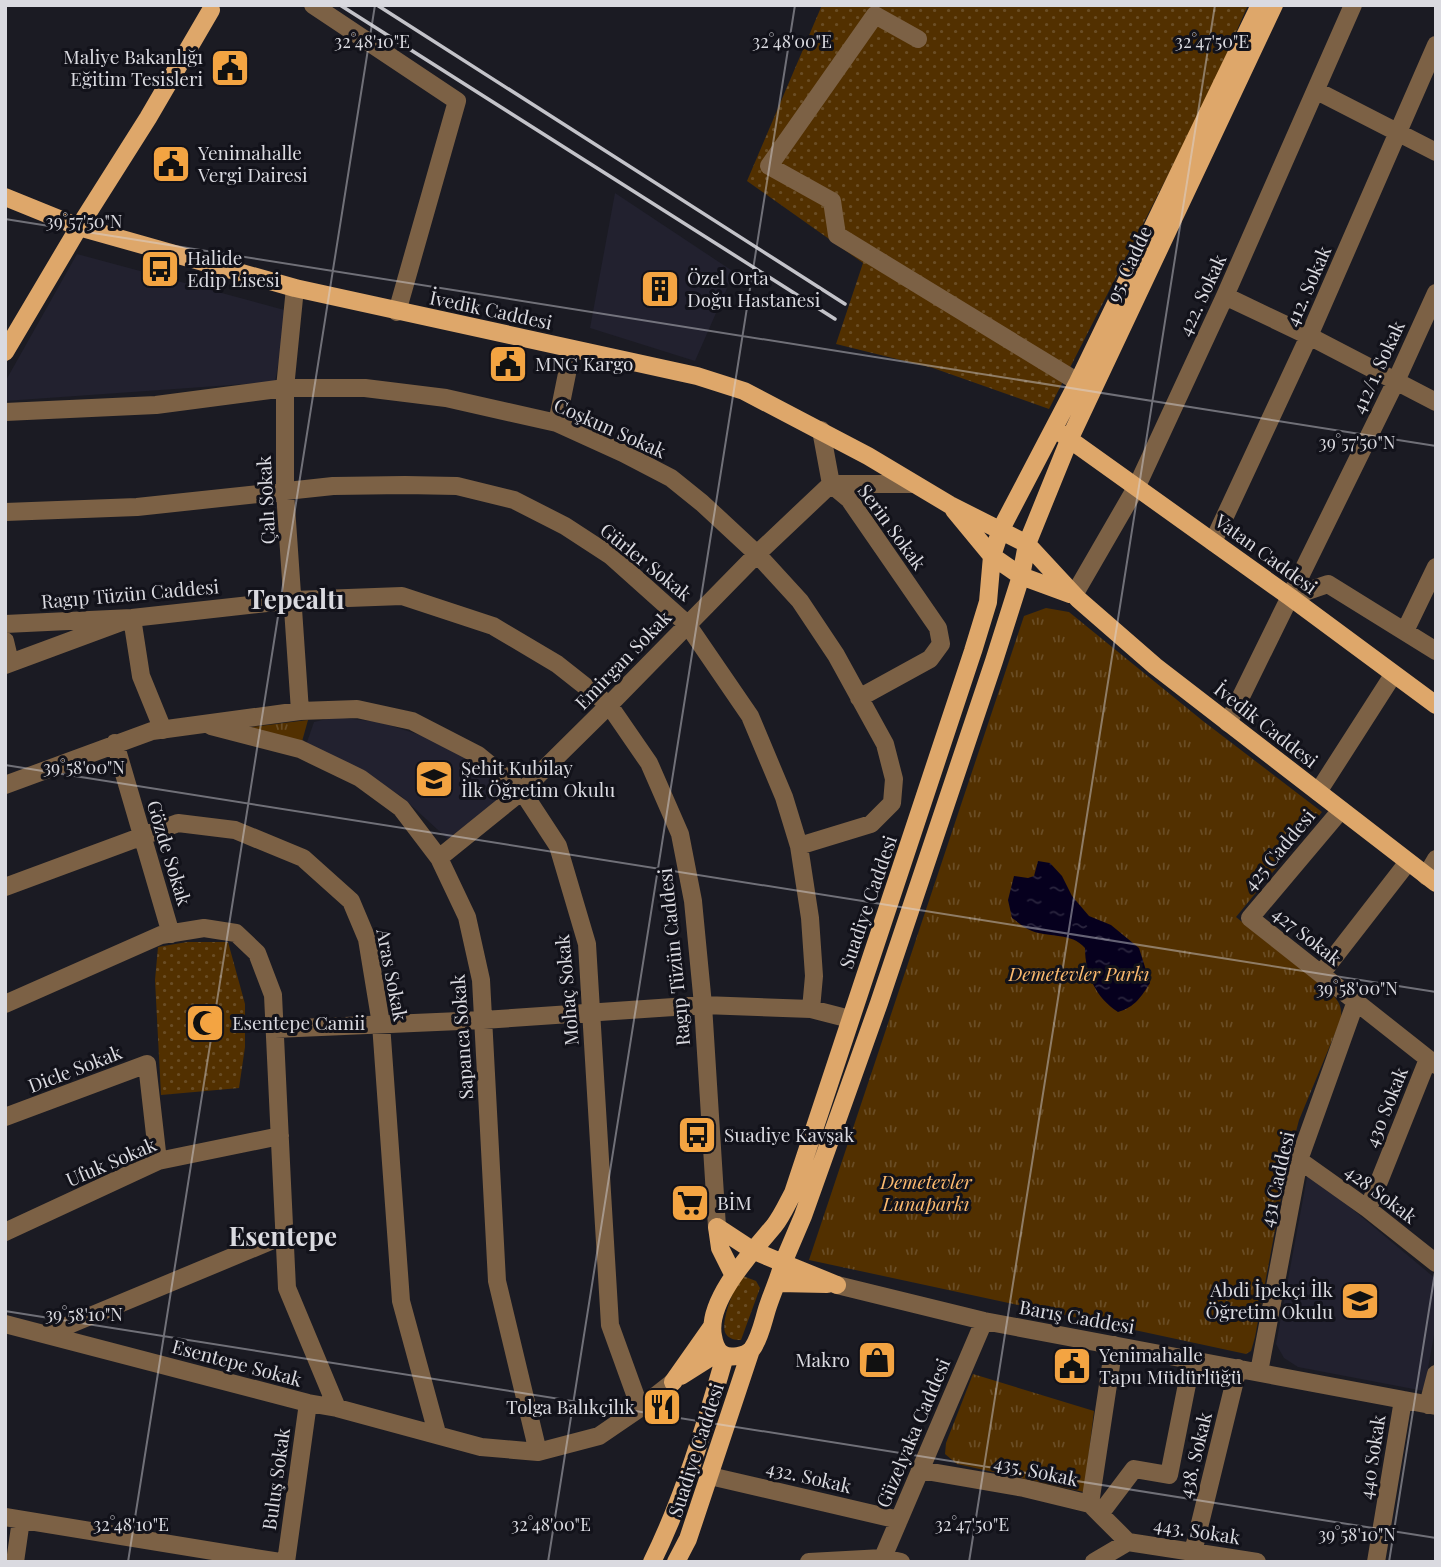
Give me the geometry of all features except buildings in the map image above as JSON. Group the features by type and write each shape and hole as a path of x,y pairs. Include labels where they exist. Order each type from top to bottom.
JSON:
{"main road":[{"name":"95. Cadde","path":"1001,529 1079,382 1260,5"},
{"name":"95. Cadde","path":"1027,544 1070,439 1274,5"},
{"path":"8,343 148,118 211,10"},
{"name":"İvedik Caddesi","path":"5,197 79,227 295,288 715,381 744,391 821,430 950,505 1027,544 1074,595 1155,666 1431,880"},
{"name":"Vatan Caddesi","path":"1054,429 1137,486 1436,705"},
{"name":"İvedik Caddesi","path":"950,505 992,556 1021,576 1074,595"},
{"path":"992,556 1001,529"},
{"path":"1021,576 1027,544"},
{"name":"Suadiye Caddesi","path":"711,1328 733,1274 776,1223 793,1193 988,603 992,556"},
{"name":"Suadiye Caddesi","path":"676,1562 688,1539 751,1350 803,1216 879,1003 1021,576"},
{"path":"718,1227 752,1250 783,1263"},
{"name":"Ragıp Tüzün Caddesi","path":"718,1227 720,1248 733,1274"},
{"name":"Barış Caddesi","path":"783,1263 837,1284"},
{"name":"Barış Caddesi","path":"778,1283 837,1284"},
{"path":"711,1328 714,1344 722,1354"},
{"path":"673,1382 711,1328"},
{"path":"673,1382 722,1354 744,1354 751,1350"},
{"name":"Suadiye Caddesi","path":"652,1562 668,1530 706,1422 722,1354"}],"street":[{"path":"313,5 457,101 397,312"},
{"name":"422. Sokak","path":"1074,595 1137,486 1225,296 1353,5"},
{"path":"919,39 875,15 769,166 832,201 837,235 1079,382"},
{"name":"412. Sokak","path":"1213,542 1310,336 1436,45"},
{"path":"1317,91 1436,152"},
{"name":"Çalı Sokak","path":"295,288 285,388 285,492 300,711"},
{"name":"412/1. Sokak","path":"1228,723 1396,381 1436,293"},
{"path":"1225,296 1310,336 1436,402"},
{"path":"557,423 572,349"},
{"name":"Coşkun Sokak","path":"5,412 156,405 285,388 365,388 446,398 557,423 671,478 757,554 800,601 836,655 885,744 894,779 892,803"},
{"name":"Serin Sokak","path":"821,430 831,484 849,499 864,520 938,628 941,644 930,659 859,698"},
{"path":"831,484 914,484"},
{"name":"Emirgan Sokak","path":"439,858 522,790 757,554 831,484"},
{"name":"Gürler Sokak","path":"5,512 137,507 333,486 457,486 514,500 565,526 611,556 687,624 750,716 784,797 799,846 810,918 814,976 811,1009"},
{"path":"1405,631 1436,567"},
{"path":"1290,597 1328,584 1436,651"},
{"name":"Ragıp Tüzün Caddesi","path":"5,624 132,618 294,600 402,596 493,626 557,664 609,705 649,763 680,834 693,901 718,1227"},
{"path":"5,641 8,664 132,618 141,676 163,730"},
{"path":"1318,792 1393,675"},
{"name":"Mohaç Sokak","path":"5,785 152,731 300,711 357,709 412,721 478,755 522,790 558,846 587,943 610,1325 640,1408"},
{"name":"Sapanca Sokak","path":"205,725 300,749 360,778 401,808 439,858 467,917 481,980 497,1281 538,1452"},
{"name":"Gözde Sokak","path":"115,743 171,934"},
{"path":"799,846 871,824 892,803 922,808"},
{"name":"425 Caddesi","path":"1250,918 1340,810"},
{"name":"Aras Sokak","path":"5,887 178,823 235,830 303,858 351,901 367,939 381,1024 401,1301 437,1433"},
{"path":"1431,880 1436,859"},
{"path":"1321,974 1408,862"},
{"name":"427 Sokak","path":"1250,918 1432,1062"},
{"path":"5,1004 161,935 204,928 236,933 257,953 273,995 287,1288 337,1408 481,1447 538,1452 599,1436 673,1382"},
{"name":"431 Caddesi","path":"1259,1372 1299,1160 1356,1001"},
{"path":"275,1029 483,1020 702,1005 811,1009 850,1019"},
{"name":"430 Sokak","path":"1368,1209 1432,1062"},
{"name":"Dicle Sokak","path":"5,1117 147,1064 158,1161"},
{"name":"Ufuk Sokak","path":"5,1232 158,1161 280,1136"},
{"name":"428 Sokak","path":"1299,1160 1368,1209 1436,1263"},
{"path":"47,1334 285,1235"},
{"name":"Barış Caddesi","path":"837,1284 984,1321 1432,1406"},
{"name":"Güzelyaka Caddesi","path":"888,1560 899,1520 984,1321"},
{"name":"Esentepe Sokak","path":"5,1324 308,1403 337,1408"},
{"path":"1095,1509 1114,1345"},
{"path":"1095,1509 1135,1468 1169,1475 1192,1359"},
{"name":"438. Sokak","path":"1193,1552 1238,1368"},
{"path":"1432,1406 1436,1374"},
{"name":"440 Sokak","path":"1376,1562 1403,1400"},
{"name":"Buluş Sokak","path":"286,1562 308,1403"},
{"name":"435. Sokak","path":"920,1470 1024,1488 1095,1509"},
{"name":"432. Sokak","path":"710,1476 899,1520"},
{"path":"1095,1509 1128,1542"},
{"path":"15,1562 13,1518 280,1562"},
{"name":"443. Sokak","path":"1094,1562 1128,1542 1257,1562"},
{"path":"809,1562 888,1560"}],"shaded area":[{"path":"615,193 734,272 695,361 590,328"},
{"path":"77,254 288,311 275,382 5,401 5,382"},
{"name":"Şehit Kubilay İlk Öğretim Okulu","path":"335,717 379,722 436,740 483,766 509,793 450,841 401,796 341,760 306,745 314,722"},
{"name":"Abdi İpekçi İlk Öğretim Okulu","path":"1308,1172 1436,1279 1436,1324 1424,1391 1298,1367 1284,1358 1276,1344"}],"green space":[{"path":"822,5 1248,5 1208,96 1049,409 933,368 836,344 863,263 747,181"},
{"name":"Demetevler Parkı","path":"1046,608 1069,612 1203,721 1322,812 1236,917 1333,995 1341,1012 1341,1019 1299,1120 1287,1166 1255,1337 1251,1351 1246,1354 809,1260 1024,616"},
{"path":"308,720 301,745 251,727"},
{"path":"187,942 228,942 245,1004 245,1047 239,1088 161,1095 155,980 158,947"},
{"path":"743,1276 756,1281 760,1288 741,1340 737,1340 730,1338 724,1329 732,1295"},
{"path":"973,1374 1094,1411 1084,1492 957,1464 945,1454 946,1443"}],"water":[{"path":"1038,861 1050,863 1089,916 1111,925 1139,948 1150,983 1129,1007 1118,1012 1104,1000 1093,984 1087,967 1085,948 1079,943 1067,937 1032,931 1012,918 1008,900 1014,876 1034,876"}],"railway":[{"path":"340,5 835,319"},
{"path":"377,5 845,304"}],"place":[{"name":"Maliye Bakanlığı Eğitim Tesisleri","path":"230,68"},
{"name":"Yenimahalle Vergi Dairesi","path":"171,164"},
{"name":"Halide Edip Lisesi","path":"160,269"},
{"name":"Özel Orta Doğu Hastanesi","path":"660,289"},
{"name":"MNG Kargo","path":"508,364"},
{"name":"Şehit Kubilay İlk Öğretim Okulu","path":"434,779"},
{"name":"Esentepe Camii","path":"205,1023"},
{"name":"Suadiye Kavşak","path":"697,1135"},
{"name":"BİM","path":"690,1203"},
{"name":"Abdi İpekçi İlk Öğretim Okulu","path":"1360,1301"},
{"name":"Makro","path":"877,1360"},
{"name":"Yenimahalle Tapu Müdürlüğü","path":"1072,1366"},
{"name":"Tolga Balıkçilık","path":"662,1407"}],"district":[{"name":"Tepealtı","path":"296,600"},
{"name":"Esentepe","path":"283,1237"}],"park label":[{"name":"Demetevler Lunaparkı","path":"926,1193"}]}
